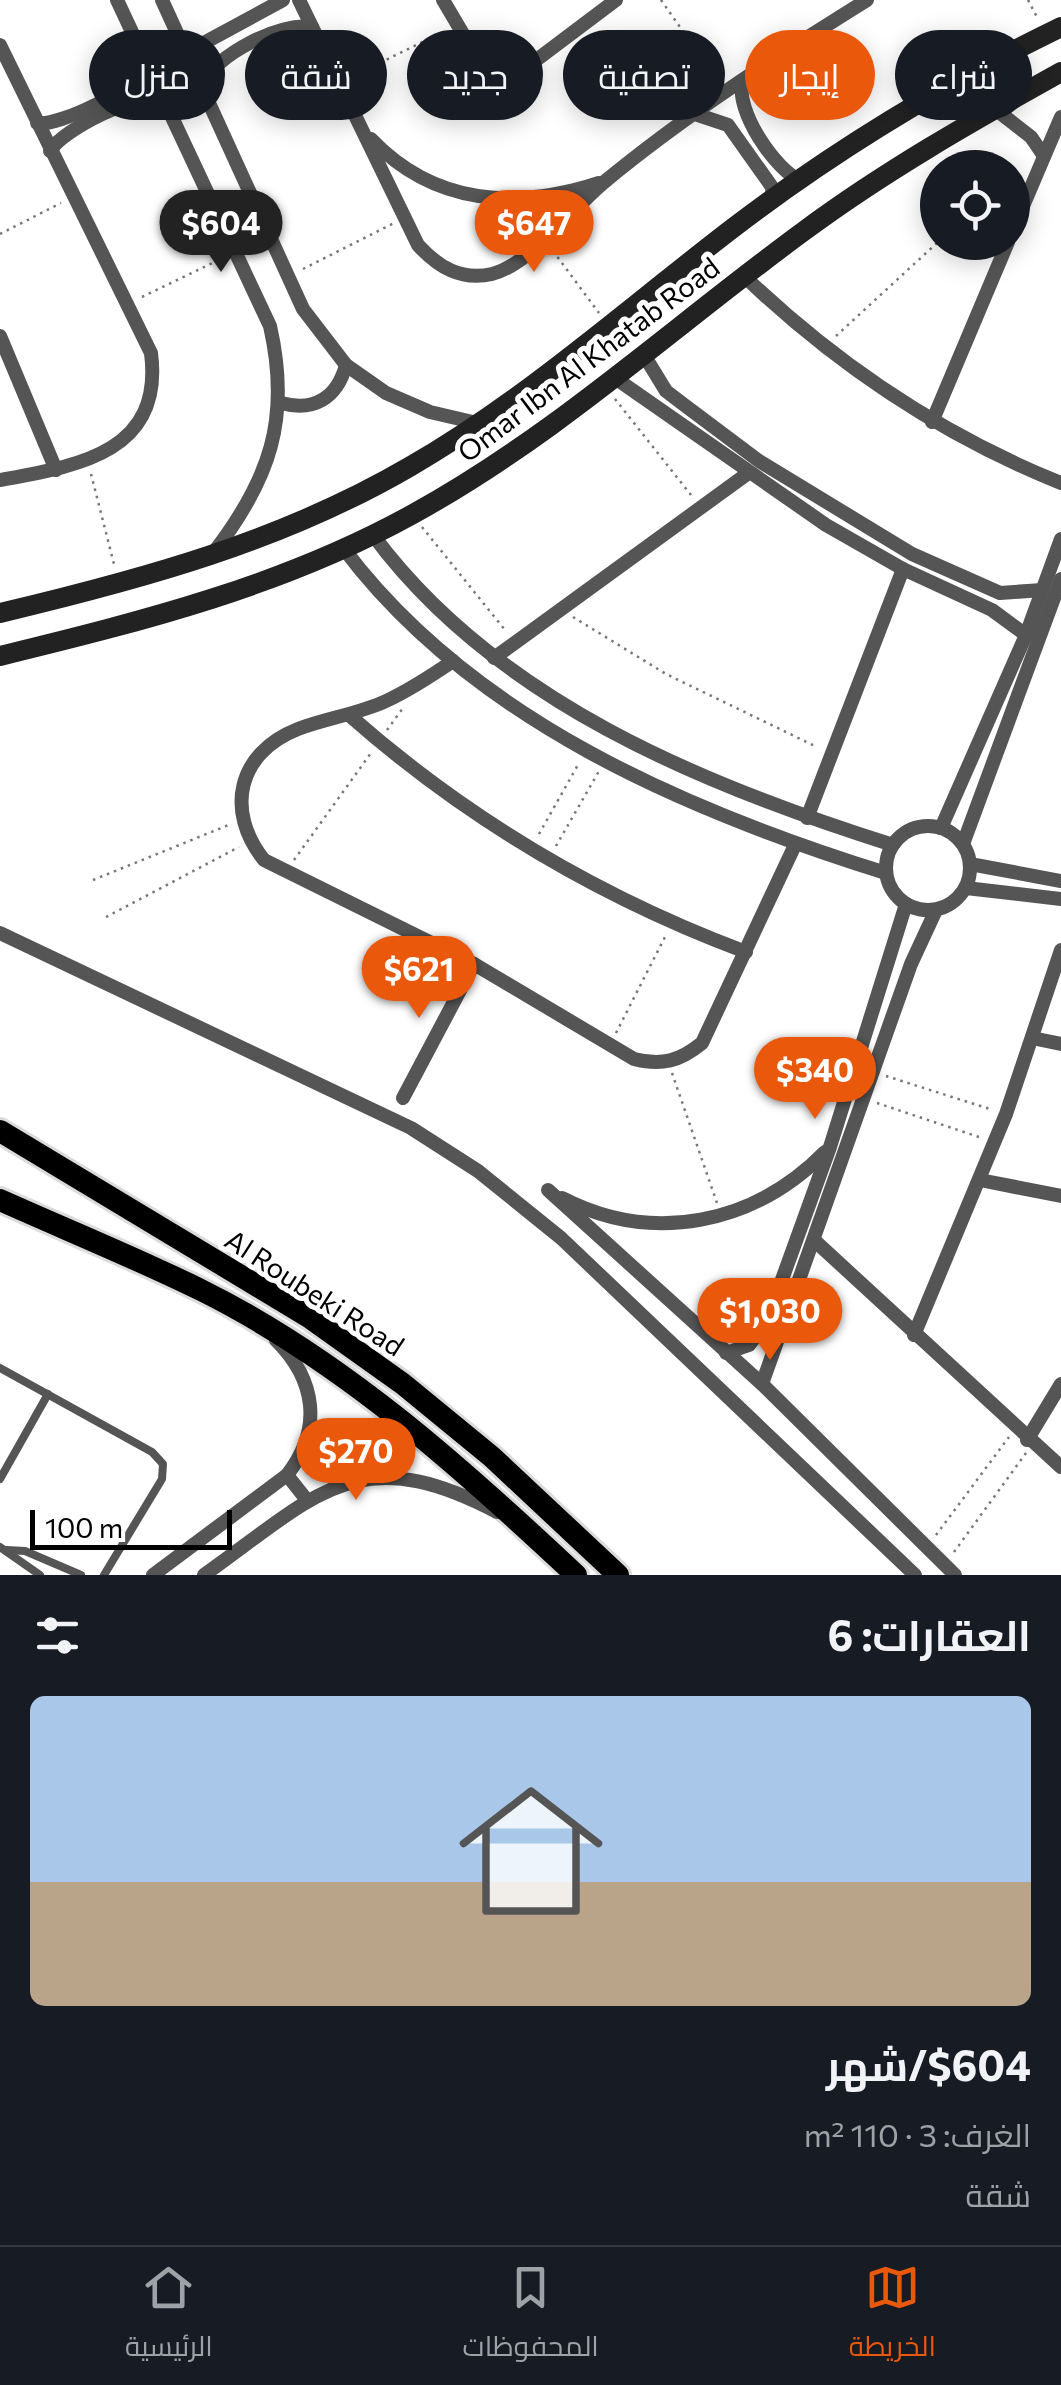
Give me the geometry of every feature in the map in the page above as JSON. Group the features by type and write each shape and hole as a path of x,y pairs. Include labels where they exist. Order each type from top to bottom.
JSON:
{"main road":[{"name":"Al Roubeki Road","path":"0,1131 340,1339 492,1457 618,1575"},
{"name":"Al Roubeki Road","path":"0,1200 203,1291 257,1322 368,1395 524,1526 576,1575"}],"street":[{"path":"117,0 131,30"},
{"path":"162,0 176,30"},
{"path":"225,32 283,0"},
{"path":"225,60 280,31 312,28 299,0"},
{"path":"443,0 479,61 510,70 540,58 616,0"},
{"path":"727,94 866,0"},
{"name":"Omar Ibn Al Khatab Road","path":"0,614 210,557 326,511 411,466 477,423 773,200 950,84 1053,30"},
{"path":"0,44 151,352 151,398 127,436 88,460 0,480"},
{"name":"Omar Ibn Al Khatab Road","path":"1032,88 1061,72"},
{"path":"743,82 740,93 744,114 784,170 802,181"},
{"path":"37,123 53,123 89,106"},
{"path":"1030,189 1061,117"},
{"path":"50,150 67,133 94,120"},
{"path":"173,120 270,326 280,403 269,459 246,511 210,557"},
{"path":"216,120 303,309 346,365 386,393 430,412 477,423"},
{"path":"356,120 418,246 432,261 472,276 514,264 605,182 691,120"},
{"path":"715,120 728,124 772,187 773,200"},
{"name":"Omar Ibn Al Khatab Road","path":"0,656 164,616 260,584 412,515 511,455 866,187 977,120"},
{"path":"1009,120 1031,138 1044,156"},
{"path":"360,128 386,155 418,177 454,192 492,200 530,200 605,182"},
{"path":"932,422 1000,260"},
{"path":"744,276 824,348 932,422 1061,482"},
{"path":"0,338 56,470"},
{"path":"644,355 660,382 683,404 758,461 848,517 980,586 1011,594 1042,590"},
{"path":"280,403 294,407 323,401 335,392 346,365"},
{"path":"610,382 748,474 903,569 992,610 1026,634"},
{"path":"494,658 748,474"},
{"path":"373,535 428,602 494,658 648,748 808,818 893,845"},
{"path":"941,828 1026,634 1061,539"},
{"path":"344,549 403,620 452,661 587,748 716,813 794,845 886,874"},
{"path":"808,818 903,569"},
{"path":"963,844 1061,579"},
{"path":"452,661 420,683 349,715 296,730 271,744 252,764 241,791 241,820 249,841 264,860 474,964 634,1059 668,1062 702,1043 794,845"},
{"path":"349,715 452,798 548,861 672,923 746,952"},
{"path":"914,828 941,828 963,844 970,864 966,888 948,906 936,910 906,904 889,886 886,874 893,845 914,828"},
{"path":"970,864 1061,881"},
{"path":"966,888 1061,899"},
{"path":"726,1353 748,1344 767,1320 830,1147 906,904"},
{"path":"762,1384 912,964 936,910"},
{"path":"0,932 410,1128 531,1212 915,1575"},
{"path":"914,1335 1006,1114 1061,950"},
{"path":"403,1098 474,964"},
{"path":"1032,1038 1061,1044"},
{"path":"548,1190 588,1210 640,1224 676,1225 721,1216 786,1185 830,1147"},
{"path":"980,1180 1061,1196"},
{"path":"531,1212 548,1190"},
{"path":"548,1190 762,1384 950,1570"},
{"path":"815,1241 1061,1467"},
{"path":"154,1575 288,1475 307,1442 312,1403 299,1367 257,1322"},
{"path":"1030,1442 1061,1384"},
{"path":"288,1475 306,1499"},
{"path":"204,1575 306,1499 357,1480 411,1479 463,1494 524,1526"},
{"path":"219,1575 230,1556"}],"lane":[{"path":"0,1368 152,1452 163,1464 162,1479 104,1575"},
{"path":"0,1478 48,1394"},
{"path":"3,1548 40,1575"},
{"path":"3,1548 25,1550 81,1575"}],"path":[{"path":"661,0 727,94"},
{"path":"1028,0 1053,30"},
{"path":"387,59 456,25"},
{"path":"0,234 73,197"},
{"path":"288,277 405,218"},
{"path":"543,238 609,326"},
{"path":"127,305 235,252"},
{"path":"824,348 862,308 920,258"},
{"path":"610,382 702,508"},
{"path":"88,460 119,584"},
{"path":"412,515 515,643"},
{"path":"562,609 693,689 832,753"},
{"path":"284,873 420,683"},
{"path":"530,850 587,748"},
{"path":"548,861 606,759"},
{"path":"93,880 241,820"},
{"path":"106,917 249,841"},
{"path":"610,1045 672,923"},
{"path":"668,1062 721,1216"},
{"path":"875,1073 1006,1114"},
{"path":"865,1099 994,1142"},
{"path":"926,1548 1016,1428"},
{"path":"950,1570 1030,1442"}]}
